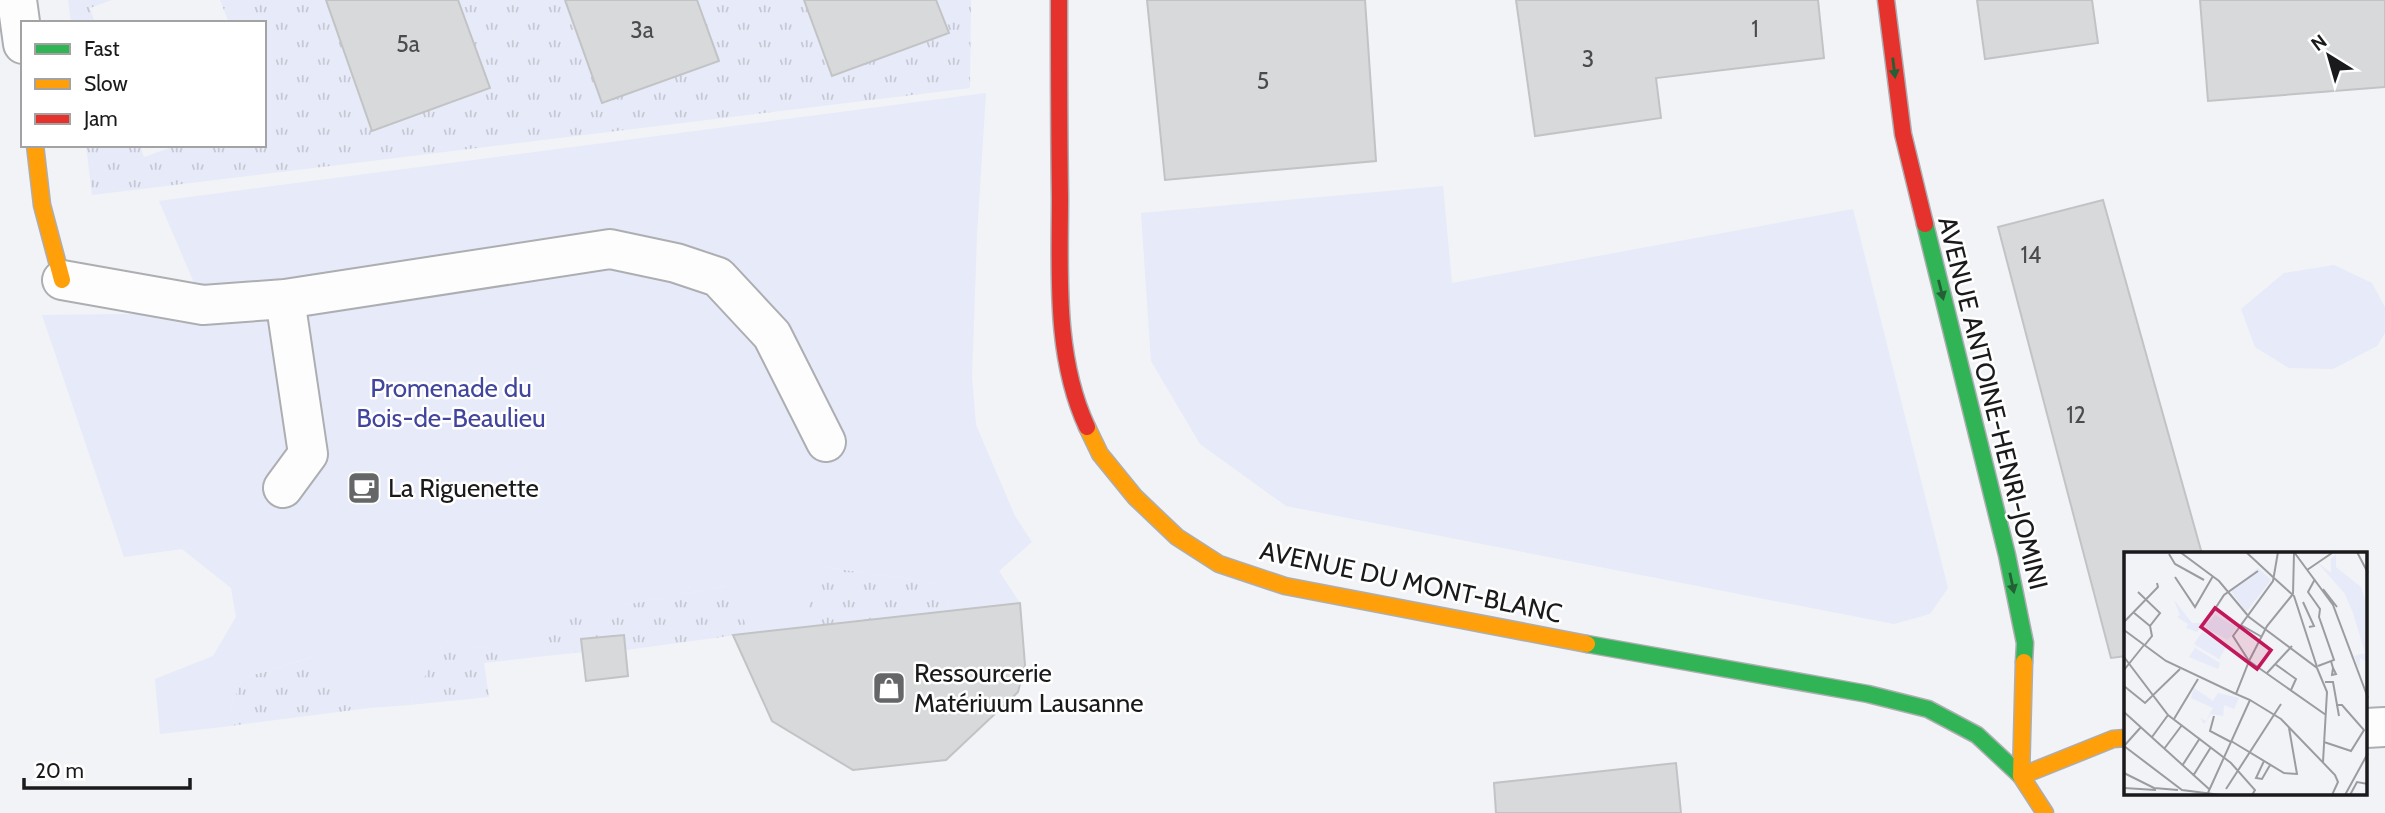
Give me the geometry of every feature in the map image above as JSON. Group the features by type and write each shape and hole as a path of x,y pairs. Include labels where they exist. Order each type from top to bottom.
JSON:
{"main road":[{"name":"AVENUE DU MONT-BLANC","path":"1059,0 1060,305 1068,364 1079,407 1100,454 1135,498 1177,537 1219,564 1285,586 1868,694 1928,709 1977,735 2021,776"},
{"name":"AVENUE ANTOINE-HENRI-JOMINI","path":"1886,0 1903,134 2007,555 2025,643 2021,776"},
{"path":"35,147 42,205 62,280"},
{"path":"2045,813 2021,776 2113,739 2124,738"}],"street":[{"path":"17,0 21,29"},
{"path":"62,280 203,304 285,299 610,249 676,263 718,277 772,335 826,442"},
{"path":"283,488 308,454 285,299"}],"green space":[{"path":"68,0 112,0 90,8 94,21 71,21"},
{"path":"220,0 326,0 373,131 490,88 458,0 565,0 603,103 719,61 697,0 804,0 832,76 948,34 936,0 971,0 970,88 92,195 86,147 141,147 144,157 172,147 266,147 266,21 228,21"},
{"name":"Promenade du Bois-de-Beaulieu","path":"986,93 972,377 976,425 1015,516 1032,542 999,571 1020,603 951,611 939,583 825,567 799,628 751,633 725,586 550,619 546,656 502,661 493,649 444,641 409,705 369,708 312,657 243,678 222,727 160,734 155,679 213,656 236,617 231,588 182,549 124,557 42,315 207,313 159,201"},
{"path":"1443,186 1452,283 1853,209 1948,588 1930,614 1894,624 1286,506 1200,444 1151,361 1141,213"},
{"path":"2334,265 2372,283 2385,307 2385,333 2377,346 2333,369 2289,368 2255,347 2241,309 2284,273"},
{"path":"824,567 939,583 951,611 799,628"},
{"path":"726,586 751,633 626,650 623,635 582,639 583,652 546,656 549,619"},
{"path":"444,641 493,649 502,661 484,663 489,697 409,705"},
{"path":"313,657 369,708 222,727 243,678"}],"building":[{"path":"326,0 458,0 490,88 372,131"},
{"path":"565,0 697,0 719,61 602,103"},
{"path":"804,0 936,0 949,33 832,76"},
{"path":"1147,0 1365,0 1376,161 1165,180"},
{"path":"1516,0 1818,0 1824,58 1656,78 1661,118 1535,136"},
{"path":"1977,0 2092,0 2098,43 1985,59"},
{"path":"2200,0 2385,0 2385,87 2208,101"},
{"path":"2103,200 2201,552 2124,552 2124,656 2111,658 1998,227"},
{"path":"1020,603 1025,665 1018,692 946,760 853,770 772,721 733,635"},
{"path":"624,635 628,676 586,681 581,639"},
{"path":"1676,763 1681,813 1496,813 1494,783"}],"traffic: fast":[{"path":"1925,224 2007,555 2025,643 2024,662"},
{"path":"1587,644 1868,694 1928,709 1977,735 2021,776"}],"traffic: slow":[{"path":"35,147 42,205 62,280"},
{"path":"1087,427 1100,454 1135,497 1177,537 1219,564 1285,586 1587,644"},
{"path":"2024,662 2021,776 2045,813"},
{"path":"2021,776 2113,739 2124,738"}],"traffic: jam":[{"path":"1059,0 1061,314 1069,372 1087,427"},
{"path":"1886,0 1903,134 1925,224"}],"place":[{"name":"La Riguenette","path":"364,488"},
{"name":"Ressourcerie Matériuum Lausanne","path":"889,688"}]}
